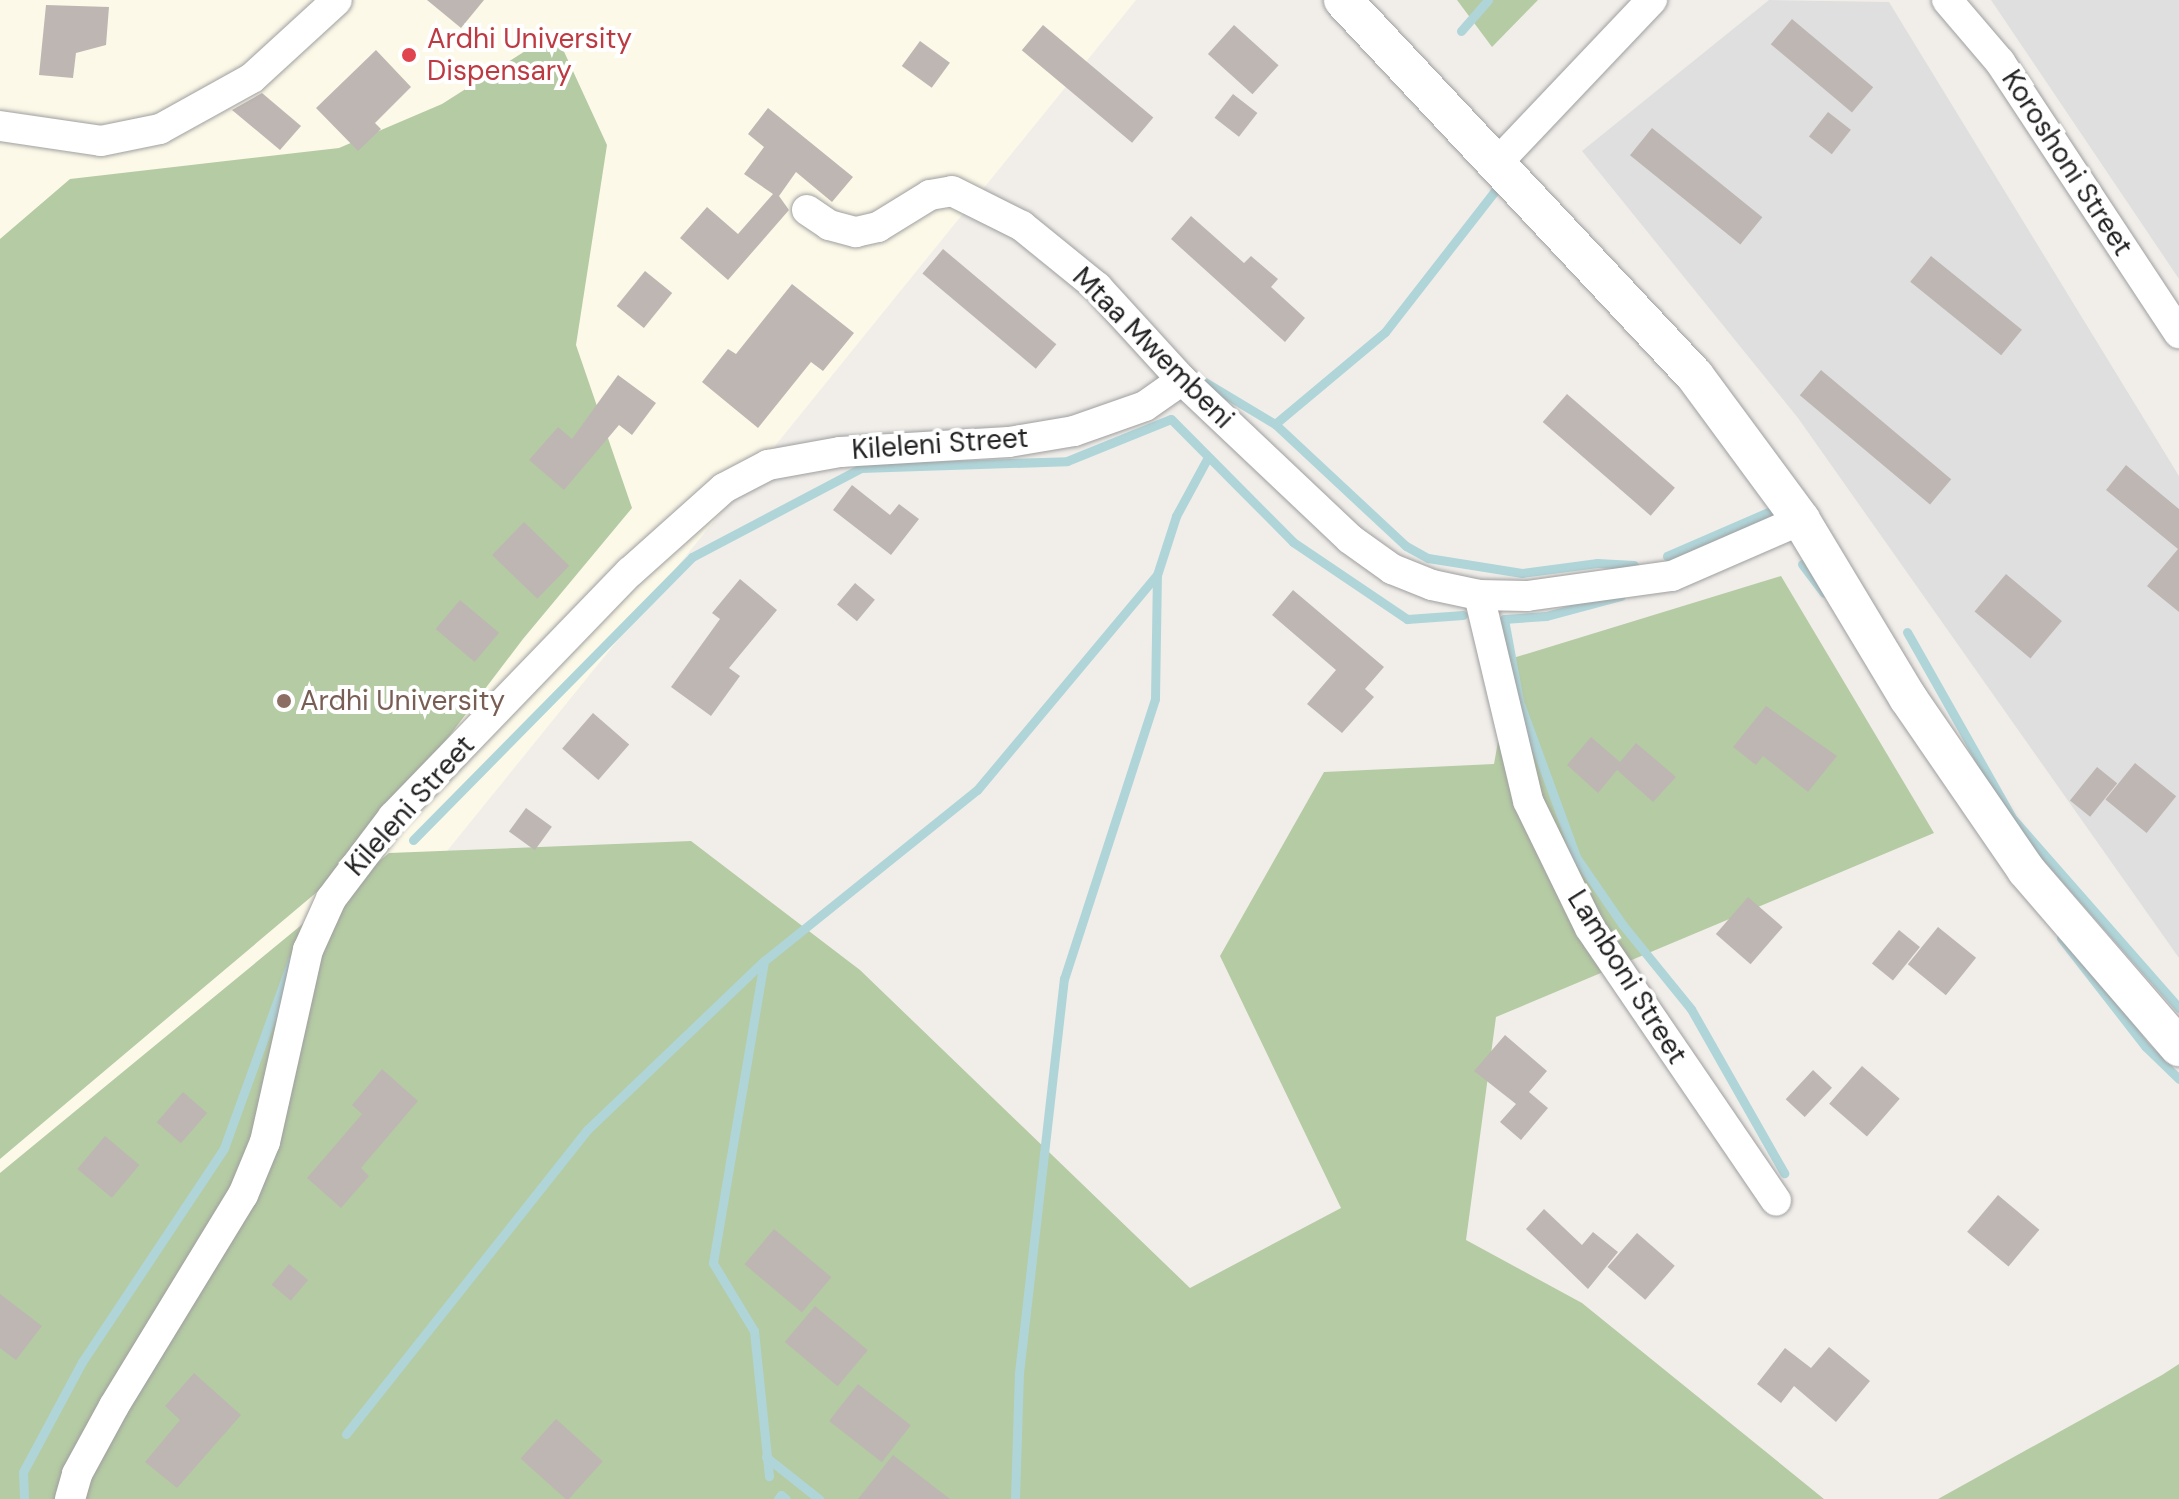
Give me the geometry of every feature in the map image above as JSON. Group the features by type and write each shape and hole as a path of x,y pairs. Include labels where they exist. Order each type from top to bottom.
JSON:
{"street":[{"path":"0,126 101,141 160,129 252,78 337,0"},
{"path":"1343,0 1498,162 1695,376 1801,520 1908,698 2026,870 2179,1047"},
{"path":"1498,162 1652,0"},
{"name":"Koroshoni Street","path":"1947,0 2000,62 2179,333"},
{"name":"Mtaa Mwembeni","path":"807,210 829,225 856,232 878,227 930,195 952,191 1022,226 1097,287 1182,380 1350,539 1392,569 1432,585 1479,595 1527,596 1672,576 1801,520"},
{"name":"Kileleni Street","path":"70,1499 77,1474 114,1406 243,1195 265,1142 308,950 331,899 393,817 649,553 724,488 768,465 840,452 995,443 1074,431 1145,406 1182,380"},
{"name":"Lamboni Street","path":"1479,595 1528,801 1583,914 1776,1201"}],"shaded area":[{"name":"Ardhi University","path":"0,0 1136,0 0,1403"},
{"path":"1769,0 1889,2 2179,476 2179,958 1798,418 1582,151"},
{"path":"1991,0 2179,0 2179,279"}],"green space":[{"path":"1457,0 1538,0 1492,47"},
{"path":"555,32 607,145 576,345 632,508 523,639 355,860 0,1159 0,239 70,179 339,148 442,104"},
{"path":"1781,576 1934,833 1496,1017 1466,1240 1582,1303 1824,1499 0,1499 0,1173 389,853 691,841 860,970 1190,1288 1341,1208 1220,956 1324,772 1494,764 1513,658"},
{"path":"2179,1364 2179,1499 1938,1499 2162,1375"}],"building":[{"path":"427,0 484,0 461,28"},
{"path":"46,5 109,7 106,45 76,53 73,78 39,75"},
{"path":"1792,19 1873,87 1852,112 1771,44"},
{"path":"1043,25 1153,118 1132,143 1022,50"},
{"path":"1234,25 1279,65 1252,94 1208,54"},
{"path":"920,41 950,63 932,88 902,66"},
{"path":"376,50 411,87 375,123 381,129 358,151 316,108"},
{"path":"262,93 301,126 280,150 232,110"},
{"path":"1233,94 1257,113 1239,137 1215,118"},
{"path":"768,108 853,177 832,202 796,172 779,196 789,210 728,280 680,238 707,207 738,234 773,194 744,174 764,147 748,134"},
{"path":"1828,112 1851,130 1832,154 1809,136"},
{"path":"1652,128 1762,217 1740,245 1630,155"},
{"path":"1191,216 1244,263 1251,256 1278,279 1271,287 1305,318 1285,342 1171,239"},
{"path":"943,249 1056,344 1036,369 922,274"},
{"path":"1931,256 2022,330 2001,355 1910,282"},
{"path":"645,271 672,293 644,328 617,306"},
{"path":"792,284 854,333 823,371 811,362 758,428 702,382 728,349 736,354"},
{"path":"1821,370 1951,479 1930,505 1800,395"},
{"path":"618,375 656,403 632,435 619,425 564,490 529,460 558,427 572,439"},
{"path":"1567,394 1675,488 1651,516 1543,422"},
{"path":"2126,465 2179,509 2179,612 2147,586 2178,549 2106,490"},
{"path":"852,485 890,515 899,504 919,519 891,555 833,510"},
{"path":"524,522 569,566 537,599 492,555"},
{"path":"2006,574 2062,621 2030,658 1975,612"},
{"path":"740,579 777,610 729,668 740,676 711,716 671,687 720,619 712,613"},
{"path":"855,583 875,600 857,621 837,604"},
{"path":"1293,590 1384,667 1365,689 1374,697 1342,733 1307,704 1336,670 1272,615"},
{"path":"460,600 499,633 475,662 436,629"},
{"path":"1766,706 1837,756 1808,792 1763,756 1756,765 1733,747"},
{"path":"593,713 629,744 598,780 562,748"},
{"path":"1591,737 1620,762 1636,743 1676,777 1653,802 1617,770 1598,793 1567,765"},
{"path":"2135,763 2176,796 2147,833 2105,800"},
{"path":"2097,767 2117,783 2090,817 2070,800"},
{"path":"526,808 552,827 535,850 509,831"},
{"path":"1748,897 1783,927 1751,964 1716,934"},
{"path":"1938,927 1976,958 1946,995 1908,964"},
{"path":"1899,930 1920,947 1893,980 1872,963"},
{"path":"1505,1035 1547,1071 1529,1092 1548,1108 1521,1140 1500,1122 1516,1104 1474,1071"},
{"path":"1862,1066 1900,1099 1867,1137 1829,1104"},
{"path":"382,1069 418,1101 361,1168 369,1176 341,1208 307,1178 362,1114 352,1105"},
{"path":"1813,1070 1832,1088 1805,1117 1786,1099"},
{"path":"183,1092 207,1113 181,1143 157,1122"},
{"path":"105,1136 139,1165 112,1198 77,1169"},
{"path":"1998,1195 2039,1230 2009,1266 1967,1232"},
{"path":"1544,1209 1582,1245 1593,1232 1618,1252 1588,1289 1526,1229"},
{"path":"774,1229 831,1277 802,1312 744,1264"},
{"path":"1637,1233 1675,1266 1645,1300 1607,1267"},
{"path":"289,1264 308,1280 291,1301 272,1285"},
{"path":"0,1294 42,1326 16,1360 0,1348"},
{"path":"815,1306 868,1350 838,1386 785,1342"},
{"path":"1829,1347 1870,1381 1836,1422 1794,1386 1781,1403 1757,1384 1785,1348 1811,1368"},
{"path":"194,1373 241,1415 177,1488 145,1462 180,1420 165,1406"},
{"path":"858,1384 911,1425 882,1462 829,1421"},
{"path":"556,1419 603,1461 566,1499 521,1458"},
{"path":"893,1455 950,1499 858,1499"}],"waterway":[{"path":"1461,31 1488,0"},
{"path":"1275,424 1385,332 1501,183"},
{"path":"1205,382 1275,424 1406,546 1428,558 1522,573 1597,563 1634,565"},
{"path":"413,840 692,557 861,468 1067,461 1171,419 1293,542 1407,619 1463,615"},
{"path":"346,1434 588,1129 764,961 977,790 1157,575 1176,516 1208,457"},
{"path":"1667,556 1775,509 1771,504"},
{"path":"1802,564 1824,593"},
{"path":"1015,1499 1019,1373 1064,979 1155,699 1157,575"},
{"path":"1621,596 1546,616 1504,619 1519,701 1576,857 1622,924 1691,1009 1784,1173"},
{"path":"1907,632 2013,819 2179,1008"},
{"path":"2061,938 2146,1047 2179,1079"},
{"path":"24,1499 23,1472 82,1362 224,1148 292,960"},
{"path":"764,961 713,1263 754,1331 769,1476"},
{"path":"766,1457 819,1499"},
{"path":"778,1499 781,1495 786,1499"}],"place":[{"name":"Ardhi University Dispensary","path":"409,55"},
{"name":"Ardhi University","path":"284,701"}]}
